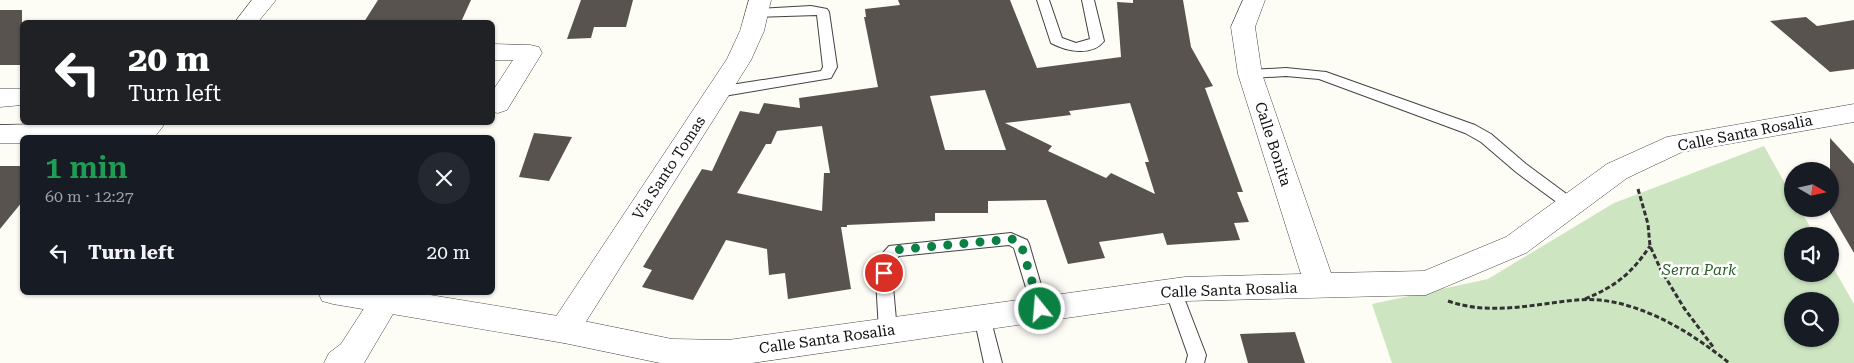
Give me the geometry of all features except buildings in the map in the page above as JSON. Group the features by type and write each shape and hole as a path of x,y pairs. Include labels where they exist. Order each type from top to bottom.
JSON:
{"street":[{"path":"248,20 265,0"},
{"name":"Calle Bonita","path":"1254,0 1243,27 1250,74 1320,286"},
{"name":"Via Santo Tomas","path":"564,330 739,60 751,36 759,7"},
{"path":"495,52 530,53 498,104 495,104"},
{"path":"0,98 20,98"},
{"name":"Calle Santa Rosalia","path":"349,295 564,330 672,357 728,353 1173,290 1426,283 1516,245 1617,171 1676,144 1854,113"},
{"path":"0,134 145,131"},
{"path":"340,363 352,354 385,302"}],"lane":[{"path":"1043,0 1056,40 1069,47 1083,48 1097,41 1088,0"},
{"path":"718,92 826,75 830,67 823,12 759,7"},
{"path":"1250,74 1286,72 1321,76 1470,129 1486,138 1521,168 1571,205"},
{"path":"888,331 883,262 895,250 1012,239 1021,244 1040,309"},
{"path":"1173,290 1197,354 1195,363"},
{"path":"982,318 993,363"}],"path":[{"path":"1631,165 1648,224 1650,246 1671,288 1715,350"},
{"path":"1584,300 1621,281 1633,271 1650,246"},
{"path":"1406,283 1453,303 1483,308 1584,300 1617,304 1661,319 1681,329 1715,350 1729,363"}],"green space":[{"name":"Serra Park","path":"1764,146 1784,182 1784,218 1805,218 1810,227 1784,227 1784,282 1839,282 1839,278 1854,304 1854,363 1392,363 1372,304 1488,279 1614,203"}],"route":[{"path":"884,273 883,262 895,250 1006,238 1012,239 1021,244 1040,309"}]}
